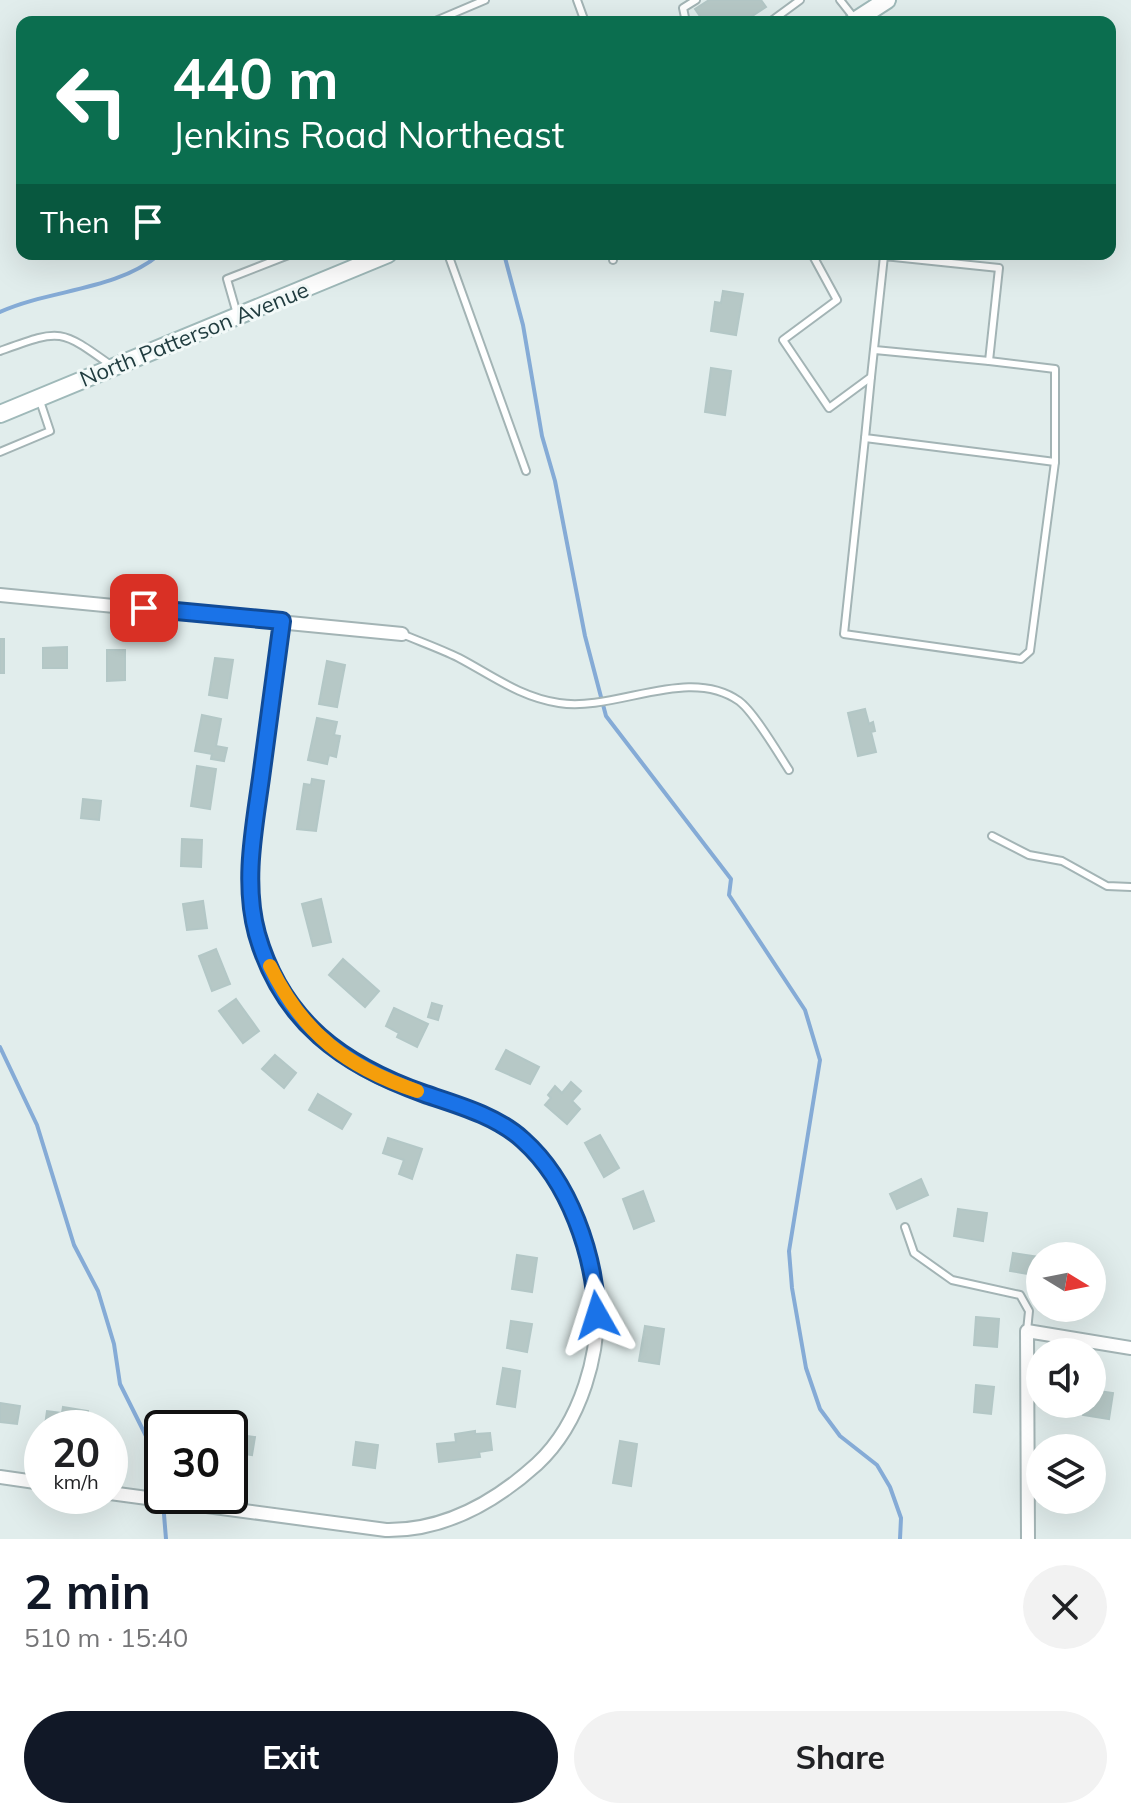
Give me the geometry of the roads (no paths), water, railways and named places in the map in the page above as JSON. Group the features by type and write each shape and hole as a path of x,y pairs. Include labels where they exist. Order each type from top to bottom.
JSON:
{"main road":[{"path":"863,16 887,0"},
{"name":"North Patterson Avenue","path":"0,414 363,260"}],"street":[{"path":"0,595 402,634"},
{"path":"128,1495 386,1530 416,1528 445,1521 488,1502 517,1481 551,1448 577,1408 594,1344 596,1291 583,1239 561,1191 523,1139 492,1120 388,1081 336,1052 302,1019 268,963 258,935 250,876 282,621"},
{"path":"1028,1539 1027,1331 1131,1348"},
{"path":"0,1477 24,1480"}],"lane":[{"path":"447,16 485,0"},
{"path":"685,16 683,8 696,0"},
{"path":"778,16 800,0"},
{"path":"238,315 227,279 276,260"},
{"path":"450,260 526,471"},
{"path":"815,260 837,300 783,340 829,408 871,377"},
{"path":"875,350 1055,369 1055,462 1030,651 1021,659 844,634 884,260"},
{"path":"922,260 999,268 989,361"},
{"path":"0,351 47,334 73,338 113,366"},
{"path":"0,452 50,431 39,398"},
{"path":"865,438 1055,462"},
{"path":"402,634 459,658 523,695 561,704 613,701 707,686 741,702 789,770"},
{"path":"992,836 1029,855 1062,861 1107,886 1131,887"},
{"path":"905,1227 914,1253 952,1280 1020,1295 1029,1311 1027,1331"}],"waterway":[{"path":"0,312 103,283 152,260"},
{"path":"506,260 523,325 542,436 555,481 585,636 606,716 731,879 729,895 805,1010 820,1060 789,1251 806,1368 820,1409 840,1436 877,1465 890,1487 901,1518 900,1539"},
{"path":"0,1047 37,1125 74,1245 98,1291 114,1344 120,1384 144,1432"},
{"path":"164,1514 166,1539"}]}
